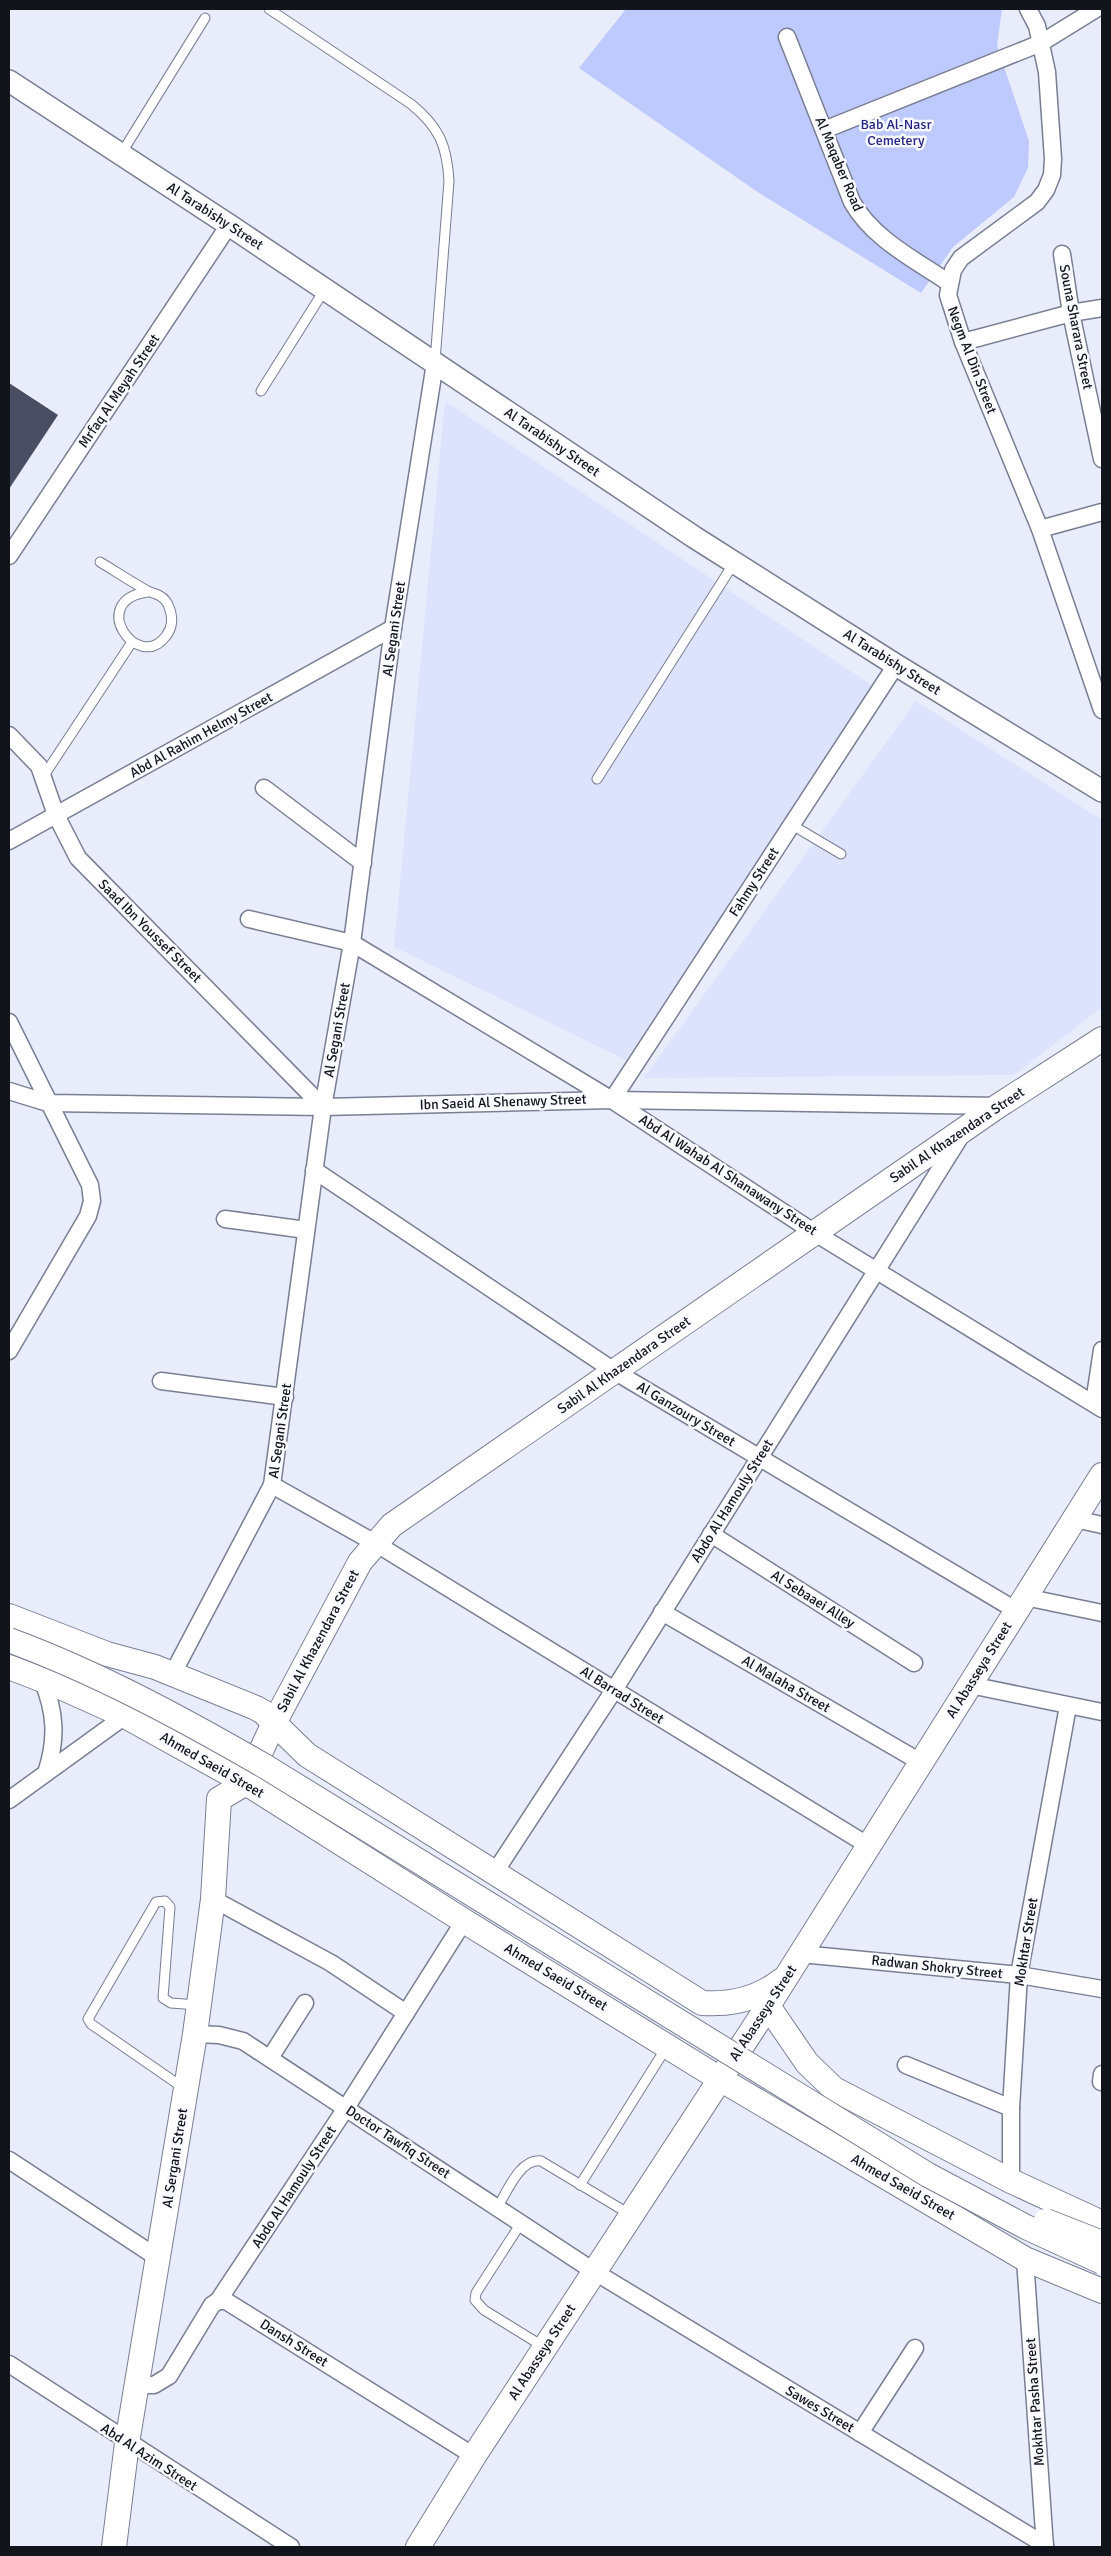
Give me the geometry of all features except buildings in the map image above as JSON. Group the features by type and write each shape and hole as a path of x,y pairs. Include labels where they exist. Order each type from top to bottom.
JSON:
{"main road":[{"name":"Sabil Al Khazendara Street","path":"246,1783 274,1723 360,1562 374,1543 392,1525 998,1106 1102,1039"},
{"name":"Al Abasseya Street","path":"418,2547 474,2456 768,2006 1102,1474"},
{"path":"9,1616 107,1654 172,1674 256,1708 307,1755 702,2003 725,2003 748,1999 775,1986 787,1976"},
{"path":"9,1631 147,1691 272,1758 937,2166 983,2192 1036,2217 1102,2243"},
{"path":"9,1640 80,1670 205,1732 283,1777 928,2175 1026,2228 1102,2262"},
{"name":"Ahmed Saeid Street","path":"9,1667 125,1716 246,1783 464,1922 720,2079 1025,2259 1102,2291"},
{"name":"Al Sergani Street","path":"114,2547 127,2443 195,2034 212,1899 219,1799 246,1783"},
{"path":"768,2006 807,2064 834,2089 1011,2182 1102,2224"},
{"path":"836,2147 822,2123 821,2113 829,2104 851,2097"}],"street":[{"path":"949,283 953,270 961,258 1036,202 1046,190 1052,175 1054,159 1047,72 1040,43 1028,9"},
{"path":"824,130 1040,43 1096,9"},
{"name":"Al Maqaber Road","path":"787,37 852,202 862,220 876,234 949,283"},
{"name":"Al Tarabishy Street","path":"9,81 229,225 734,562 896,666 1102,791"},
{"name":"Mrfaq Al Meyah Street","path":"9,556 229,225"},
{"name":"Souna Sharara Street","path":"1062,254 1071,313 1102,460"},
{"name":"Negm Al Din Street","path":"949,283 948,295 963,342 1040,529 1102,710"},
{"path":"963,342 1071,313 1102,308"},
{"name":"Al Segani Street","path":"172,1674 272,1485 323,1107 352,943 393,628 435,363"},
{"path":"1040,529 1102,512"},
{"name":"Abd Al Rahim Helmy Street","path":"9,841 393,628"},
{"name":"Fahmy Street","path":"612,1100 896,666"},
{"name":"Saad Ibn Youssef Street","path":"9,734 39,766 56,815 78,858 323,1107"},
{"path":"264,788 363,863"},
{"name":"Abd Al Wahab Al Shanawany Street","path":"249,919 352,943 612,1100 815,1233 1098,1406"},
{"path":"9,1022 90,1185 92,1200 88,1216 9,1351"},
{"name":"Ibn Saeid Al Shenawy Street","path":"9,1091 48,1103 323,1107 612,1100 998,1106"},
{"name":"Abdo Al Hamouly Street","path":"495,1872 614,1690 966,1128"},
{"name":"Al Ganzoury Street","path":"314,1170 614,1371 759,1458 1021,1604 1102,1613"},
{"path":"225,1219 306,1230"},
{"path":"1098,1406 1102,1350"},
{"path":"161,1381 285,1397"},
{"name":"Al Barrad Street","path":"272,1485 374,1543 869,1846"},
{"path":"1075,1518 1102,1525"},
{"name":"Al Sebaaei Alley","path":"711,1534 914,1663"},
{"name":"Al Malaha Street","path":"662,1612 910,1756"},
{"path":"42,1680 52,1710 54,1726 51,1758 46,1773"},
{"path":"970,1685 1102,1712"},
{"name":"Mokhtar Street","path":"1011,2182 1011,2108 1019,1975 1068,1706"},
{"path":"9,1800 125,1716"},
{"path":"212,1899 331,1963 406,2013"},
{"name":"Abdo Al Hamouly Street","path":"218,2301 346,2108 464,1922"},
{"name":"Radwan Shokry Street","path":"801,1954 1019,1975 1102,1989"},
{"path":"270,2058 305,2003"},
{"name":"Doctor Tawfiq Street","path":"195,2034 232,2037 243,2041 595,2272"},
{"path":"906,2065 1011,2108"},
{"path":"9,2160 158,2258"},
{"name":"Mokhtar Pasha Street","path":"1025,2259 1045,2546"},
{"name":"Sawes Street","path":"595,2272 1045,2546"},
{"path":"137,2385 154,2385 169,2376 212,2305 218,2301"},
{"name":"Dansh Street","path":"218,2301 226,2301 474,2456"},
{"path":"860,2433 915,2348"},
{"name":"Abd Al Azim Street","path":"9,2364 127,2443 291,2547"}],"lane":[{"path":"269,9 411,104 428,118 441,137 448,159 449,182 435,363"},
{"path":"121,155 205,18"},
{"path":"261,390 325,289"},
{"path":"100,562 148,592 160,596 168,604 172,615 171,627 165,637 155,644 143,646 132,642 123,634 119,622 120,610 126,600 136,593 148,592"},
{"path":"597,779 734,562"},
{"path":"43,777 132,642"},
{"path":"792,824 841,854"},
{"path":"186,2090 91,2024 88,2019 156,1902 164,1901 170,1907 163,1998 171,2004 198,2005"},
{"path":"580,2185 668,2046"},
{"path":"497,2208 525,2164 533,2160 541,2161 631,2216"},
{"path":"521,2223 476,2293 475,2300 484,2310 545,2348"}],"shaded area":[{"path":"445,401 876,688 626,1060 394,947"},
{"path":"916,701 1102,820 1102,1007 1014,1075 644,1078"}],"green space":[{"name":"Bab Al-Nasr Cemetery","path":"626,9 1002,9 997,46 1029,141 1028,168 1014,197 953,247 921,293 759,193 579,68"}]}
